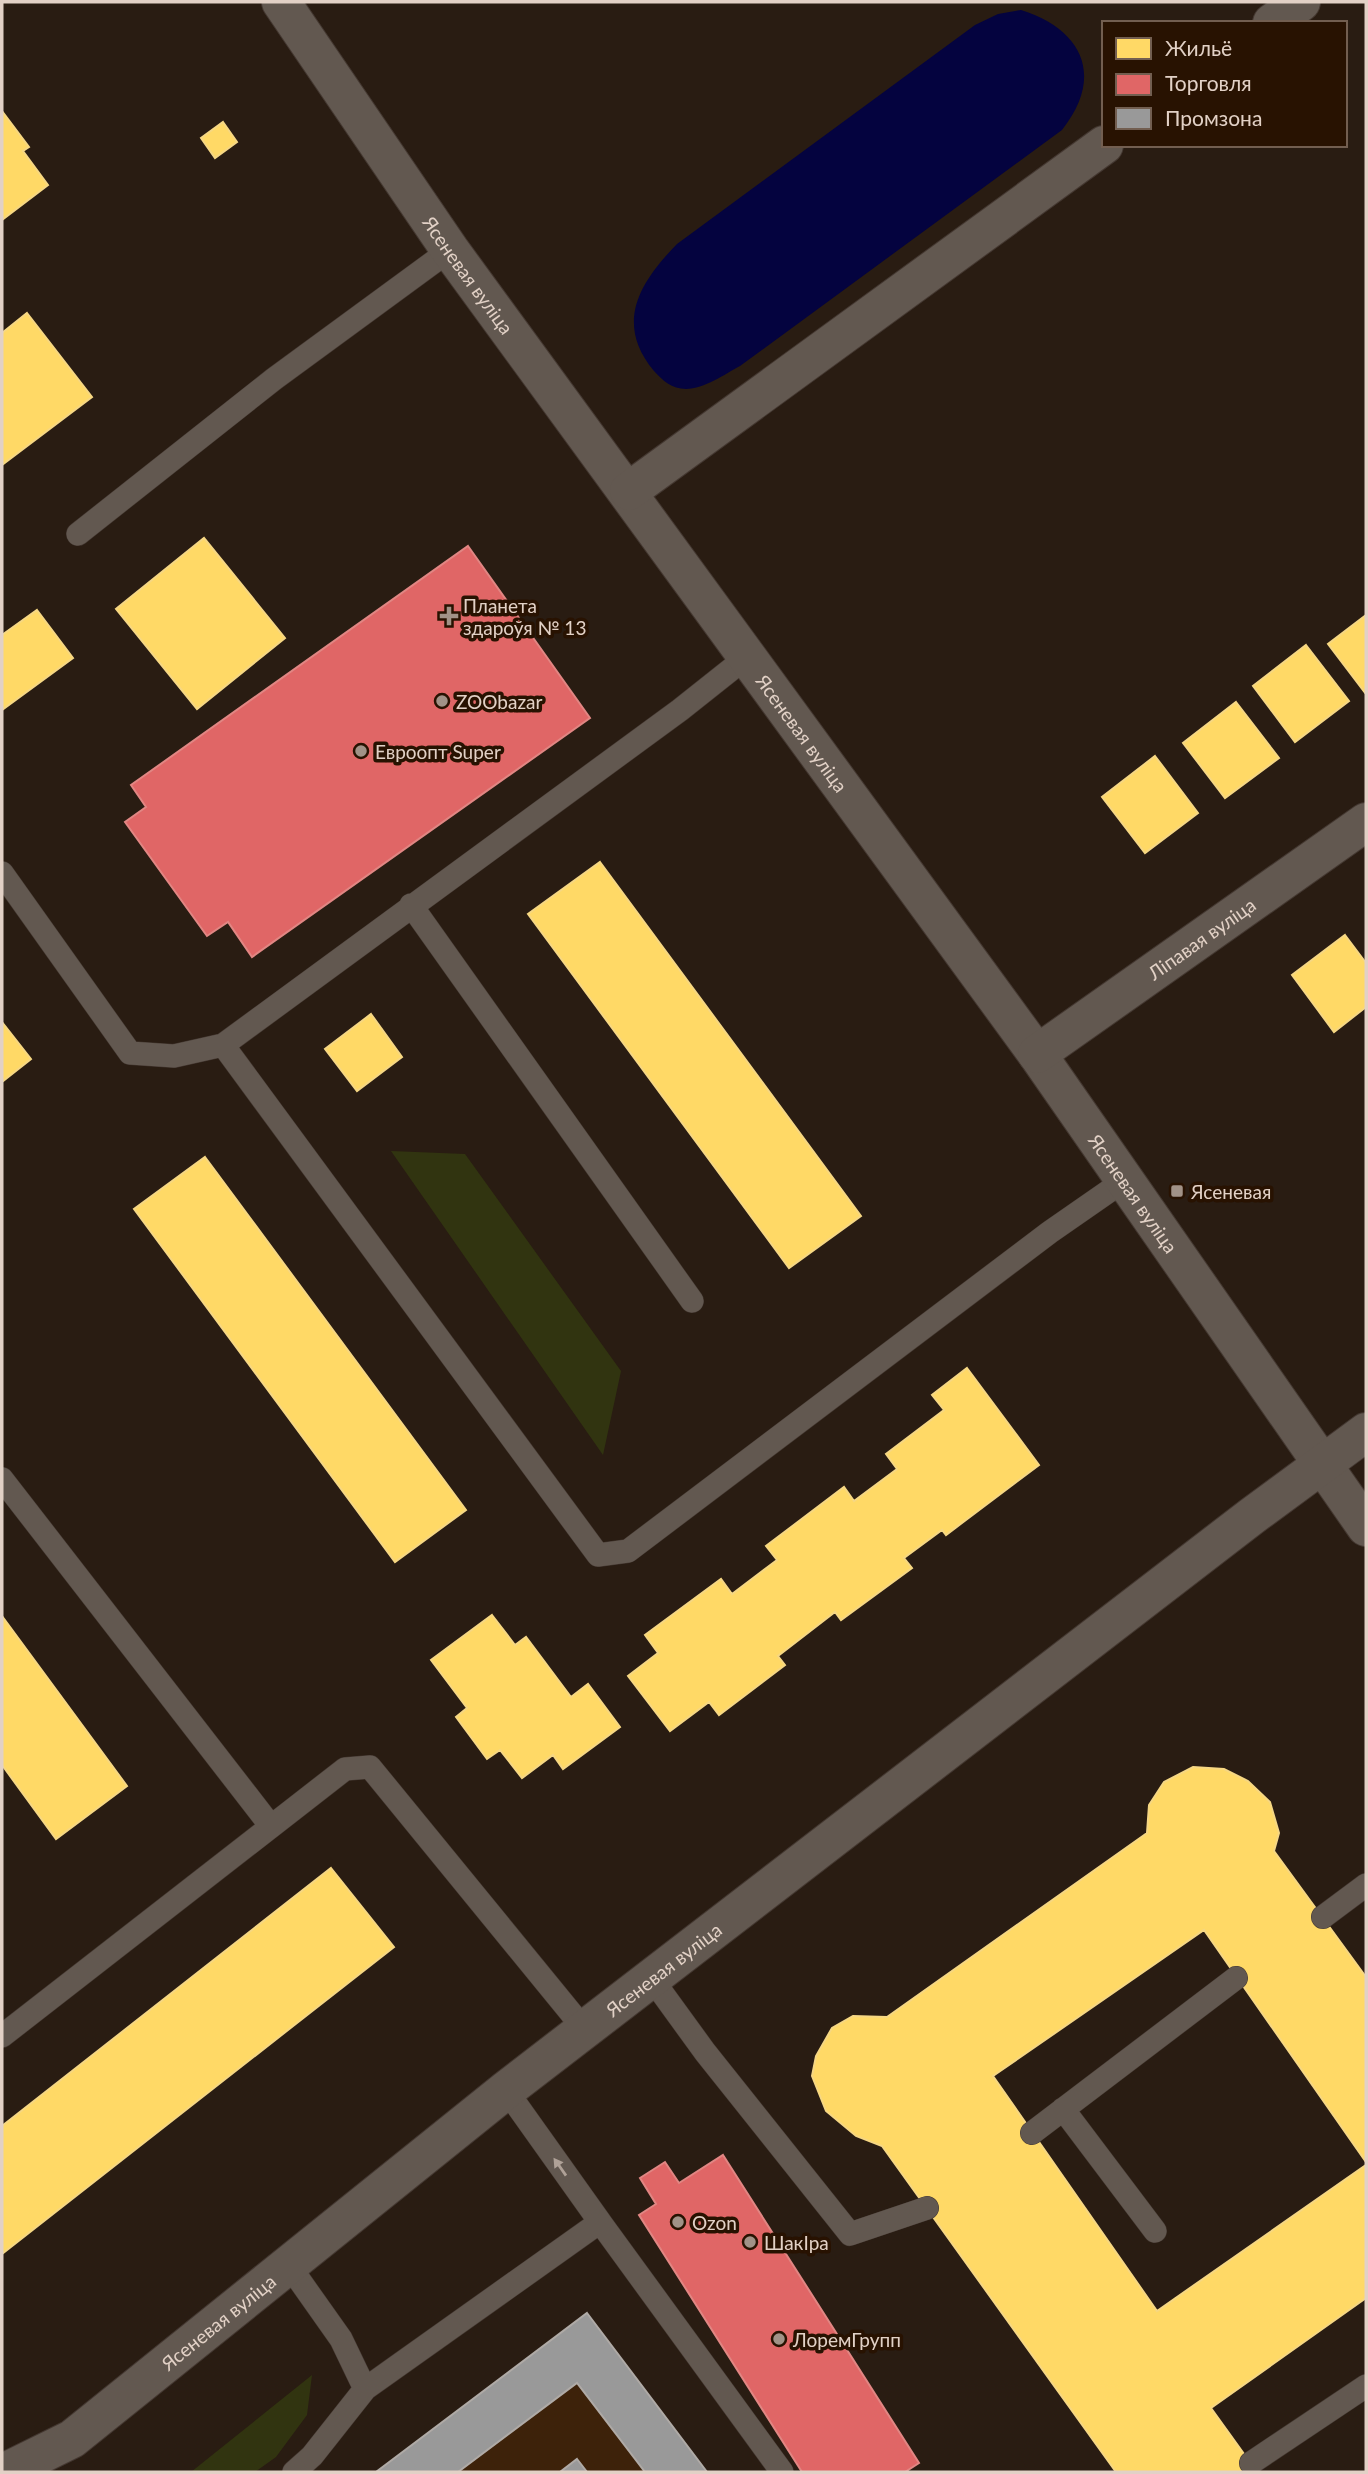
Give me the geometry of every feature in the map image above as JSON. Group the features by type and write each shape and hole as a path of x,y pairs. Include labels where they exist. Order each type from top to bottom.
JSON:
{"street":[{"name":"Ясеневая вуліца","path":"281,2 450,250 629,491 1037,1054 1122,1182 1366,1527"},
{"path":"1275,21 1301,2"},
{"path":"629,491 1102,146"},
{"name":"Ліпавая вуліца","path":"1037,1054 1366,822"},
{"path":"1322,1465 1366,1432"},
{"name":"Ясеневая вуліца","path":"5,2472 72,2439 506,2090 1322,1465"}],"lane":[{"path":"78,534 274,379 450,250"},
{"path":"2,873 130,1053 174,1056 223,1045 680,710 748,656"},
{"path":"411,905 692,1301"},
{"path":"223,1045 598,1555 628,1551 1049,1232 1122,1182"},
{"path":"2,1479 270,1825"},
{"path":"2,2036 345,1769 370,1767 585,2030"},
{"path":"1323,1917 1366,1885"},
{"path":"1032,2133 1236,1978"},
{"path":"652,1979 705,2052 850,2234 927,2208"},
{"path":"506,2090 782,2472"},
{"path":"1063,2109 1155,2231"},
{"path":"294,2472 312,2456 365,2389 600,2222"},
{"path":"288,2264 341,2339 365,2389"},
{"path":"1251,2463 1366,2386"}],"shaded area":[{"path":"1021,10 1060,30 1073,43 1081,58 1084,74 1082,92 1075,110 1062,130 740,366 700,387 686,389 668,383 654,371 642,353 634,320 643,288 677,244 975,25 998,14"},
{"path":"587,2313 706,2472 376,2472"}],"green space":[{"path":"391,1151 465,1154 621,1371 603,1455"},
{"path":"312,2375 307,2415 276,2457 255,2472 191,2472"}],"building: Жильё":[{"path":"2,111 29,147 23,151 48,185 2,220"},
{"path":"223,122 237,142 215,158 201,138"},
{"path":"27,313 92,397 2,465 2,333"},
{"path":"204,538 285,638 197,709 116,609"},
{"path":"37,610 73,658 2,710 2,635"},
{"path":"1366,615 1366,694 1328,644"},
{"path":"1306,645 1349,701 1295,742 1253,686"},
{"path":"1236,702 1279,758 1225,798 1183,743"},
{"path":"1155,756 1198,813 1145,853 1102,797"},
{"path":"600,862 861,1216 789,1268 528,914"},
{"path":"1345,935 1366,963 1366,1007 1334,1032 1292,975"},
{"path":"371,1014 402,1057 357,1091 325,1049"},
{"path":"2,1022 31,1059 2,1082"},
{"path":"205,1157 466,1510 395,1562 134,1209"},
{"path":"967,1368 1039,1465 946,1535 942,1530 904,1558 912,1568 841,1620 835,1612 778,1656 785,1665 719,1715 709,1702 670,1731 628,1676 658,1653 645,1635 721,1579 732,1594 777,1560 766,1546 844,1487 854,1501 897,1469 886,1454 944,1410 932,1395"},
{"path":"492,1615 515,1645 526,1637 571,1697 588,1684 620,1727 563,1769 553,1755 522,1778 500,1750 487,1759 456,1717 467,1708 431,1660"},
{"path":"2,1616 127,1786 56,1839 2,1765"},
{"path":"1193,1767 1224,1769 1248,1781 1270,1802 1279,1833 1274,1851 1366,1977 1366,2162 1204,1930 993,2076 1157,2311 1366,2165 1366,2298 1211,2408 1257,2472 1116,2472 882,2146 856,2136 826,2111 812,2076 816,2056 832,2028 853,2016 887,2017 1147,1833 1149,1805 1164,1782"},
{"path":"331,1868 394,1947 2,2254 2,2126"}],"building: Торговля":[{"name":"Евроопт Super","path":"468,546 590,718 252,957 228,922 207,936 125,822 146,807 131,785"},
{"name":"ЛоремГрупп","path":"723,2155 919,2463 905,2472 802,2472 639,2215 656,2204 640,2178 665,2162 679,2183"}],"building: Промзона":[{"path":"587,2313 707,2472 645,2472 577,2383 458,2472 376,2472"},
{"path":"577,2459 587,2472 560,2472"}],"place":[{"name":"Планета здароўя № 13","path":"449,616"},
{"name":"ZOObazar","path":"442,701"},
{"name":"Евроопт Super","path":"361,751"},
{"name":"Ясеневая","path":"1177,1191"},
{"name":"Ozon","path":"678,2222"},
{"name":"ШакІра","path":"750,2242"},
{"name":"ЛоремГрупп","path":"779,2339"}]}
